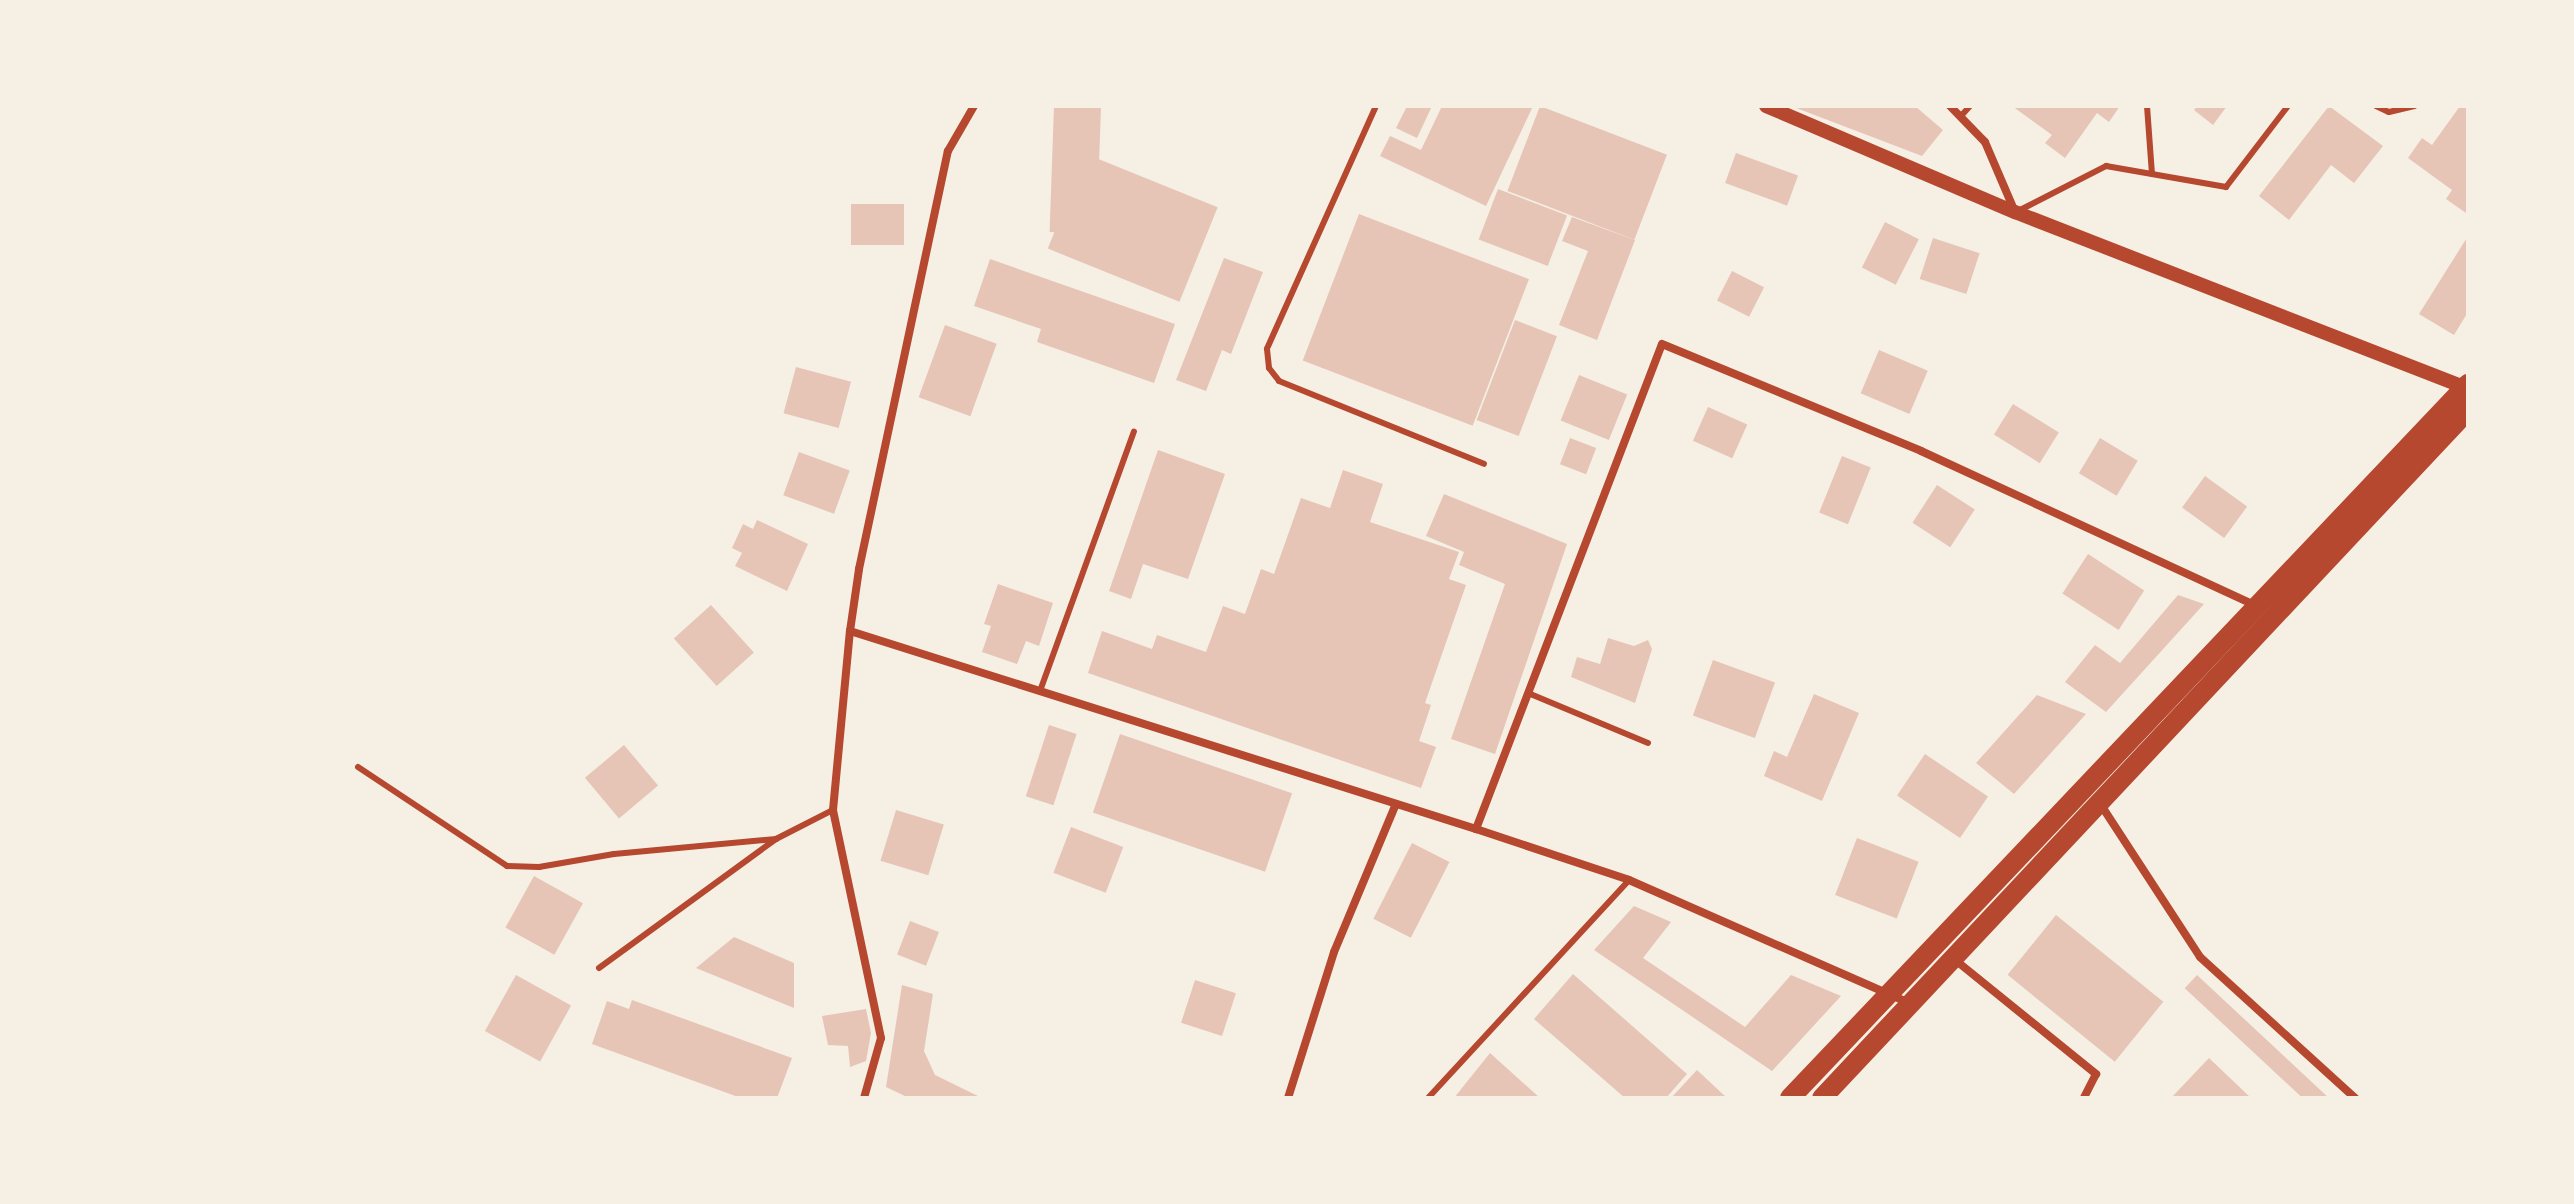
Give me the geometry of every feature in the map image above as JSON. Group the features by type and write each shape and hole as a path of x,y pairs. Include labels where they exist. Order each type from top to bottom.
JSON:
{"main road":[{"path":"1790,1098 2255,606 2467,387"},
{"path":"1822,1098 2468,410"}],"street":[{"path":"864,1098 881,1038 833,810 850,631 859,569 948,151 974,106"},
{"path":"1766,106 2015,212 2467,387"},
{"path":"1950,106 1985,142 2015,212"},
{"path":"1476,829 1662,344 1921,451 2275,616"},
{"path":"850,631 1629,880 1910,1004"},
{"path":"2099,803 2200,957 2355,1098"},
{"path":"1288,1098 1334,952 1396,804"},
{"path":"1953,958 2096,1074 2084,1098"}],"lane":[{"path":"1376,106 1267,349 1269,368 1279,381 1484,464"},
{"path":"1961,116 1970,106"},
{"path":"2147,106 2152,174"},
{"path":"2015,212 2106,166 2226,187 2288,106"},
{"path":"2376,106 2389,112 2414,106"},
{"path":"1040,691 1134,431"},
{"path":"1528,693 1648,743"},
{"path":"358,767 507,866 539,867 614,854 776,839"},
{"path":"599,968 776,839 833,810"},
{"path":"1428,1098 1629,880"}],"building":[{"path":"1054,106 1101,108 1097,234 1050,232"},
{"path":"1407,106 1432,106 1417,138 1396,128"},
{"path":"1442,106 1533,106 1486,206 1380,156 1390,136 1421,150"},
{"path":"1540,106 1667,155 1634,240 1507,191"},
{"path":"1791,106 1915,106 1943,130 1922,156"},
{"path":"2012,106 2120,106 2109,122 2097,113 2065,158 2045,143 2052,135"},
{"path":"2197,106 2227,106 2213,125 2194,110"},
{"path":"2329,106 2383,146 2354,183 2331,165 2289,220 2259,196"},
{"path":"2460,106 2468,106 2466,213 2446,199 2452,190 2408,158 2422,138 2432,145"},
{"path":"1736,153 1798,176 1787,206 1725,183"},
{"path":"1086,154 1218,207 1179,302 1048,249"},
{"path":"1498,189 1567,216 1548,266 1479,239"},
{"path":"851,204 904,204 904,245 851,245"},
{"path":"1359,214 1529,279 1473,426 1303,361"},
{"path":"1572,217 1635,240 1597,340 1559,325 1588,251 1562,241"},
{"path":"1885,222 1919,239 1896,285 1862,267"},
{"path":"2468,236 2468,312 2454,335 2419,314"},
{"path":"1933,238 1980,253 1966,294 1920,279"},
{"path":"1224,258 1263,272 1231,354 1222,350 1206,391 1176,380"},
{"path":"990,259 1175,324 1154,383 1037,342 1041,329 974,306"},
{"path":"1732,271 1764,287 1749,317 1717,300"},
{"path":"1515,320 1557,336 1519,436 1477,420"},
{"path":"945,325 997,344 970,416 919,397"},
{"path":"1879,350 1928,371 1909,414 1861,393"},
{"path":"796,367 851,382 839,428 784,413"},
{"path":"1579,375 1627,394 1609,440 1561,420"},
{"path":"2013,404 2059,433 2040,463 1994,435"},
{"path":"1708,407 1747,424 1732,458 1693,441"},
{"path":"1570,438 1596,448 1586,474 1560,464"},
{"path":"2100,438 2138,461 2117,496 2079,473"},
{"path":"1158,450 1225,474 1188,579 1143,564 1131,599 1109,591"},
{"path":"799,452 850,470 834,514 783,495"},
{"path":"1842,456 1871,468 1848,524 1819,513"},
{"path":"1343,470 1383,484 1370,522 1459,552 1449,579 1466,585 1425,703 1431,705 1419,741 1436,747 1421,788 1088,673 1102,631 1152,649 1157,635 1206,652 1223,606 1245,614 1261,569 1274,574 1301,498 1330,508"},
{"path":"2205,476 2247,507 2224,538 2182,508"},
{"path":"1937,485 1975,510 1950,547 1912,523"},
{"path":"1444,494 1567,544 1495,754 1451,739 1505,584 1459,565 1464,552 1426,536"},
{"path":"757,520 808,544 787,591 735,566 742,553 732,548 743,524 753,529"},
{"path":"2088,554 2144,590 2119,630 2062,593"},
{"path":"998,584 1053,603 1039,646 1026,641 1017,664 982,652 991,626 984,624"},
{"path":"2178,595 2204,604 2106,712 2065,682 2095,645 2120,663"},
{"path":"711,605 754,653 717,686 674,638"},
{"path":"1608,638 1634,646 1648,640 1652,649 1635,703 1571,677 1577,657 1600,664"},
{"path":"1713,660 1775,683 1755,738 1693,715"},
{"path":"1814,694 1859,713 1822,801 1764,776 1774,751 1787,757"},
{"path":"2037,695 2086,714 2014,794 1976,763"},
{"path":"1049,725 1077,734 1053,805 1026,796"},
{"path":"1120,734 1292,793 1265,872 1093,812"},
{"path":"624,745 658,786 619,818 585,778"},
{"path":"1925,754 1988,796 1960,838 1897,795"},
{"path":"896,810 944,825 928,875 881,861"},
{"path":"1071,827 1123,847 1106,893 1053,873"},
{"path":"1857,838 1919,862 1897,919 1835,895"},
{"path":"1412,843 1449,862 1411,938 1373,919"},
{"path":"534,876 583,903 554,955 505,928"},
{"path":"1634,906 1671,922 1643,958 1745,1027 1791,975 1841,996 1772,1071 1594,950"},
{"path":"2056,915 2163,1002 2115,1062 2008,975"},
{"path":"910,921 939,932 926,966 897,955"},
{"path":"734,937 794,963 794,1008 696,968"},
{"path":"1573,974 1687,1074 1666,1098 1625,1098 1534,1019"},
{"path":"516,975 571,1006 540,1062 485,1031"},
{"path":"2197,975 2329,1098 2303,1098 2185,988"},
{"path":"1195,980 1236,993 1222,1036 1181,1023"},
{"path":"902,985 933,994 924,1051 935,1075 982,1098 909,1098 886,1087"},
{"path":"632,1000 792,1058 777,1098 741,1098 592,1044 607,1001 629,1009"},
{"path":"866,1009 871,1033 866,1061 850,1067 848,1046 828,1045 822,1016"},
{"path":"1490,1053 1540,1098 1454,1098"},
{"path":"2209,1058 2251,1098 2171,1098"},
{"path":"1697,1070 1727,1098 1671,1098"}]}
